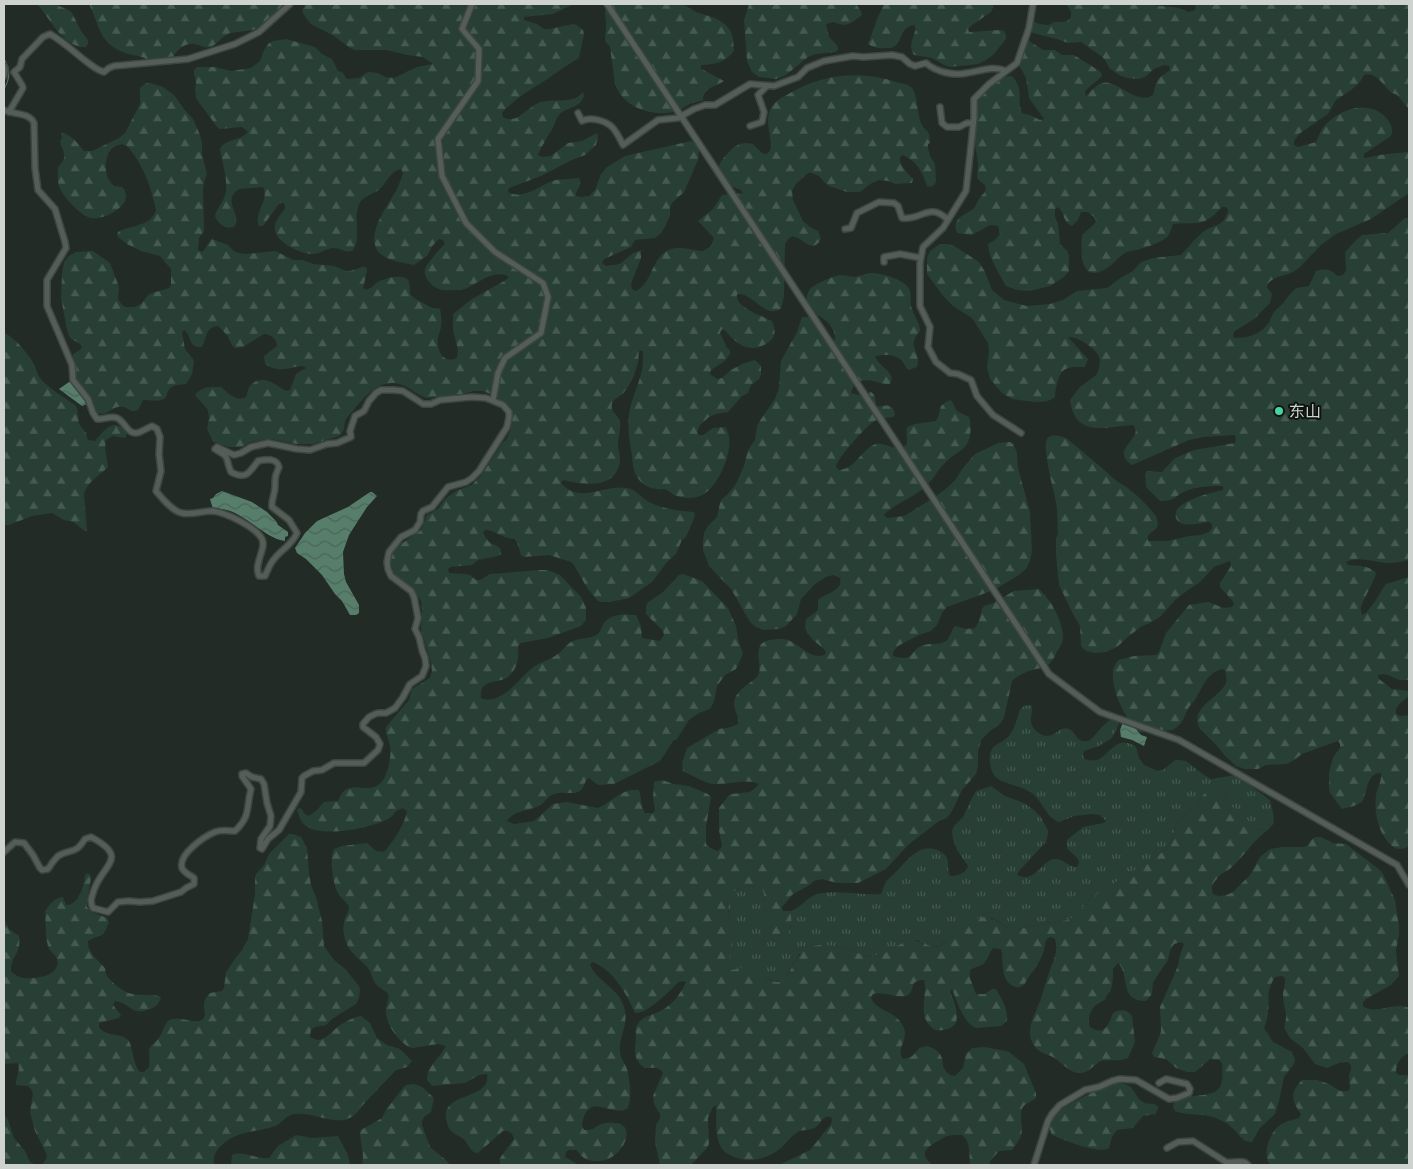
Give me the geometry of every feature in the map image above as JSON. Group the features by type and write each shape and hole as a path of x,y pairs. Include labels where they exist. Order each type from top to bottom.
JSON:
{"street":[{"path":"4,852 15,842 24,843 34,855 40,868 45,870 48,869 58,856 76,850 85,839 91,837 109,850 112,858 112,862 100,875 94,888 90,901 93,908 108,912 118,902 153,901 181,892 194,884 194,878 186,873 182,863 183,858 196,843 217,831 235,830 243,822 248,812 250,789 242,774 246,773 261,779 264,784 272,822 261,839 260,848 262,849 268,839 279,830 302,792 302,778 304,776 334,764 367,762 378,750 380,744 376,737 363,727 363,724 374,714 386,714 394,708 410,684 422,676 426,666 419,636 415,629 418,618 414,597 411,591 391,576 387,562 389,552 401,537 415,530 420,522 421,514 432,507 448,487 461,484 472,478 507,427 510,417 506,409 503,405 492,400 472,397 440,400 431,404 423,404 403,391 381,390 373,396 364,411 355,416 350,430 351,437 337,443 327,444 310,450 268,443 251,447 242,453 234,455 217,447 216,449 228,458 231,472 239,476 246,474 258,461 272,460 279,467 274,478 275,489 272,507 289,520 296,533 291,544 276,557 266,574 259,576 258,563 263,543 260,536 226,514 213,511 180,513 168,504 158,493 156,487 161,471 160,438 156,429 152,426 133,433 118,419 113,417 99,419 95,416 88,399 74,380 72,365 47,306 47,280 66,248 66,242 55,209 38,190 35,168 34,123 27,116 7,111 23,88 14,72 15,70 20,67 22,59 43,36 50,34 104,72 114,66 188,59 236,44 258,32 290,4"},
{"path":"472,4 462,29 479,49 478,81 438,139 442,176 466,223 495,252 543,283 548,297 541,333 505,358 498,373 492,400"},
{"path":"607,4 1049,674 1100,712 1179,740 1396,865 1409,885"},
{"path":"1021,433 993,415 977,396 971,380 958,374 950,373 936,362 928,346 930,327 920,306 921,258 923,247 942,228 966,191 974,99 989,84 1017,63 1029,28 1033,4"},
{"path":"578,113 582,121 586,118 611,126 623,144 658,120 678,118 700,107 715,105 750,84 774,86 798,77 807,68 824,61 852,56 892,55 902,57 915,66 926,63 928,66 944,72 958,74 999,68 1006,71"},
{"path":"4,66 4,76"},
{"path":"750,126 762,122 764,112 758,94 767,86"},
{"path":"940,107 942,123 947,127 959,127 967,123 973,123"},
{"path":"845,229 851,228 857,213 879,202 894,203 898,206 902,218 908,219 934,210 941,212 948,220"},
{"path":"884,262 884,256 900,254 921,258"},
{"path":"1034,1165 1048,1121 1060,1105 1085,1090 1120,1079 1136,1080 1169,1099 1189,1093 1190,1088 1187,1084 1166,1079 1159,1083"},
{"path":"1167,1148 1178,1142 1193,1141 1226,1162 1242,1161 1248,1165"}],"green space":[{"path":"37,4 54,4 69,10 88,40 86,47 78,46 64,38"},
{"path":"89,4 283,4 277,13 261,27 230,33 210,47 194,44 186,45 173,56 169,63 157,63 128,54 111,45 102,34"},
{"path":"305,4 574,4 553,14 524,17 524,20 537,24 544,29 577,25 583,30 584,34 579,58 522,95 502,113 503,117 515,118 538,103 573,99 583,92 584,96 577,105 563,111 558,116 538,155 542,157 551,156 568,143 582,141 597,133 596,145 585,155 541,176 509,188 508,192 514,194 526,193 556,180 579,178 580,185 576,196 589,196 595,190 601,174 607,167 625,156 691,141 698,146 698,160 684,192 672,203 670,215 661,233 655,238 635,240 631,247 604,259 602,263 606,266 620,264 633,253 641,250 641,258 631,284 632,289 635,291 646,282 656,262 667,251 679,248 703,251 711,246 714,238 698,221 713,209 722,195 743,193 722,178 719,170 720,162 733,148 742,143 753,144 762,153 766,154 770,151 768,116 770,110 777,101 790,93 815,82 842,76 869,76 904,84 913,90 921,123 929,135 930,143 928,148 935,164 936,182 931,187 927,186 915,164 903,155 900,157 901,163 913,179 912,183 896,184 879,180 860,192 847,192 829,186 819,176 808,173 796,184 792,191 793,200 803,221 818,231 821,239 816,245 812,246 793,237 789,238 785,245 784,296 781,309 769,311 743,294 737,294 737,299 744,307 772,321 774,335 772,340 764,345 749,348 740,344 722,329 720,333 727,348 730,350 730,354 725,361 711,370 710,374 717,379 722,378 742,364 755,360 761,366 761,375 751,385 748,393 741,397 728,412 709,417 700,425 697,432 699,435 703,435 713,428 725,427 729,434 728,455 724,467 712,487 705,494 694,498 680,497 665,489 648,487 636,475 633,466 628,419 631,403 642,370 643,351 639,351 638,363 631,381 624,393 614,400 612,404 612,409 620,421 618,444 620,460 618,470 606,481 598,483 589,484 563,480 561,483 568,489 584,493 627,488 633,490 649,502 660,506 694,512 695,516 686,537 682,540 676,554 667,562 652,582 629,598 610,602 598,601 587,588 571,562 549,555 524,557 521,555 515,539 506,538 492,531 485,530 483,533 487,539 499,548 501,554 478,560 472,565 448,569 449,573 470,575 476,580 480,580 490,574 548,570 560,575 581,597 586,608 586,620 581,626 548,638 521,643 518,646 518,659 513,671 502,680 485,685 481,692 481,698 489,700 503,694 535,666 555,656 568,644 596,635 604,623 611,617 623,614 636,615 641,626 642,638 660,641 664,635 663,631 646,614 647,603 663,592 679,575 683,574 702,581 728,608 736,626 743,654 736,669 725,675 717,686 714,702 710,709 699,713 689,720 660,761 614,784 598,785 589,778 581,790 573,793 552,795 539,806 518,813 507,821 514,824 534,821 553,804 566,802 598,808 622,793 633,790 639,790 642,808 645,813 653,813 655,810 653,798 654,782 662,780 689,786 711,797 706,827 706,844 717,851 720,849 722,846 719,830 719,808 729,795 749,792 759,784 743,782 711,784 686,773 683,771 682,763 687,748 719,729 738,724 734,702 739,692 759,673 758,656 760,646 763,643 770,640 784,639 812,655 821,656 826,654 825,650 808,634 805,627 806,619 818,609 820,598 837,588 840,578 833,575 815,584 801,599 797,614 786,626 779,629 763,630 750,622 731,589 709,566 703,550 704,533 717,517 722,499 736,484 744,466 748,450 755,440 757,426 775,399 779,388 781,361 797,332 802,317 810,317 833,345 835,335 832,328 827,321 808,305 807,298 810,289 824,280 840,275 854,277 874,273 901,281 910,291 911,306 919,325 920,331 914,341 918,361 917,367 909,370 899,358 889,355 875,356 891,376 890,384 868,380 855,382 851,393 859,395 871,392 875,397 876,407 886,405 891,407 895,415 883,418 869,425 846,450 836,467 839,470 845,469 854,463 866,450 876,444 895,448 903,447 907,444 907,427 936,421 941,406 951,400 957,411 969,417 969,441 963,449 948,460 921,490 884,515 887,518 904,516 947,488 975,454 998,443 1010,442 1017,452 1018,468 1030,512 1032,551 1026,569 1019,575 994,590 947,607 937,625 931,631 898,646 893,652 893,656 900,658 909,657 916,649 926,644 944,642 948,639 955,626 967,629 975,628 984,606 1014,591 1039,589 1055,611 1061,625 1063,640 1049,664 1043,668 1025,673 1012,681 1004,718 999,725 981,740 976,774 962,790 947,818 939,821 908,845 886,869 858,883 837,883 822,879 814,881 792,895 782,907 783,911 791,911 791,926 787,936 781,940 775,940 768,935 764,894 761,887 737,889 731,894 728,900 728,907 733,939 729,958 731,970 749,967 771,981 779,982 787,977 800,954 810,947 836,946 873,956 884,954 901,944 911,941 933,947 940,946 973,921 984,917 988,917 1011,929 1068,920 1075,916 1090,899 1160,854 1169,846 1176,826 1184,816 1199,804 1209,788 1220,784 1228,789 1225,797 1227,804 1241,812 1257,830 1269,829 1232,867 1218,877 1212,886 1213,894 1223,896 1233,892 1250,875 1260,857 1270,849 1307,846 1316,837 1321,837 1333,843 1346,844 1383,874 1395,900 1399,926 1396,950 1399,976 1391,985 1366,999 1363,1002 1363,1006 1373,1010 1397,1006 1409,1008 1409,1053 1400,1060 1396,1073 1399,1075 1409,1075 1409,1165 1270,1165 1267,1150 1273,1133 1280,1125 1299,1118 1301,1114 1295,1105 1293,1097 1295,1089 1302,1080 1317,1080 1329,1084 1340,1091 1348,1091 1350,1088 1349,1076 1351,1065 1348,1062 1339,1063 1327,1068 1315,1064 1303,1048 1290,1038 1284,1028 1286,1014 1283,999 1285,978 1282,976 1275,977 1270,987 1268,994 1268,1016 1264,1028 1273,1042 1292,1052 1295,1060 1284,1077 1275,1114 1260,1128 1252,1142 1249,1142 1240,1137 1234,1129 1223,1121 1213,1117 1175,1111 1174,1103 1180,1098 1214,1092 1221,1086 1222,1080 1222,1063 1219,1060 1210,1059 1195,1072 1187,1072 1176,1068 1166,1059 1154,1057 1152,1053 1161,1032 1160,1007 1178,966 1184,944 1181,942 1174,944 1168,960 1153,982 1152,994 1146,1001 1137,1000 1128,992 1122,968 1118,963 1113,969 1111,990 1105,1000 1097,1004 1090,1014 1090,1027 1099,1031 1105,1028 1113,1013 1121,1010 1126,1011 1132,1016 1135,1042 1128,1058 1101,1061 1089,1070 1079,1073 1071,1070 1051,1056 1040,1052 1032,1042 1030,1031 1056,953 1055,939 1051,937 1046,940 1043,954 1021,987 1013,986 1006,980 1003,971 1001,949 993,948 983,964 970,970 970,978 976,994 985,994 992,989 996,989 1006,1008 1007,1021 1001,1026 976,1028 971,1025 961,1011 952,989 950,992 956,1011 956,1022 948,1029 933,1029 925,1017 924,980 914,983 908,995 896,996 877,993 873,994 871,998 877,1006 896,1017 903,1026 905,1035 901,1055 903,1059 913,1056 919,1048 926,1046 938,1052 942,1058 943,1067 950,1075 955,1076 963,1068 966,1054 972,1048 985,1047 1009,1052 1024,1064 1036,1093 1036,1098 1023,1107 1021,1114 1021,1136 1012,1150 999,1151 990,1161 989,1165 970,1165 967,1141 962,1135 951,1135 933,1144 925,1152 926,1158 933,1165 779,1165 810,1150 831,1124 831,1117 824,1118 814,1128 795,1134 780,1149 766,1157 754,1160 736,1158 724,1151 719,1142 716,1105 713,1107 708,1118 709,1144 707,1148 691,1165 660,1165 655,1142 656,1125 660,1114 654,1104 653,1096 663,1073 657,1068 645,1068 636,1058 636,1029 642,1019 668,1007 686,982 679,982 652,1006 635,1013 618,983 607,971 593,962 590,964 592,968 617,994 624,1006 625,1020 620,1051 628,1073 630,1099 628,1108 622,1110 601,1107 589,1109 582,1126 584,1130 593,1129 605,1123 623,1125 626,1130 626,1136 621,1149 615,1155 599,1161 586,1159 576,1150 568,1150 565,1157 579,1165 500,1165 500,1158 514,1139 510,1132 503,1131 478,1153 472,1151 464,1140 451,1131 446,1118 447,1110 451,1104 482,1088 487,1082 487,1074 479,1075 465,1083 432,1086 427,1080 431,1066 446,1046 438,1044 412,1048 398,1038 390,1026 386,1014 388,994 377,985 368,968 353,954 346,943 343,926 349,908 336,889 332,871 334,849 342,846 367,843 376,851 384,852 398,833 407,811 400,809 388,819 370,826 324,831 314,830 306,826 301,820 297,809 301,808 309,816 324,802 338,801 342,793 347,789 374,787 385,777 390,753 386,727 409,700 412,689 430,678 432,671 421,629 421,601 416,593 393,572 390,557 397,547 421,530 427,515 438,509 445,499 456,491 472,485 483,473 506,440 511,429 512,414 509,407 494,395 482,391 427,398 403,385 385,384 373,390 363,399 345,421 343,432 339,436 313,444 297,444 271,439 251,442 241,447 229,447 214,442 212,439 207,429 208,410 195,395 203,389 221,387 232,396 242,398 246,397 249,387 259,380 273,383 286,391 290,390 296,374 306,368 303,366 275,369 265,364 264,356 277,346 273,337 264,334 243,347 235,348 227,335 218,326 211,328 202,347 197,347 192,344 187,332 184,330 182,333 185,349 194,362 192,374 186,384 172,387 162,400 143,400 136,411 120,407 102,414 96,412 90,396 77,377 73,354 82,347 70,338 61,298 64,262 76,252 93,251 110,263 119,287 118,299 126,307 134,307 141,304 149,294 169,288 171,285 171,269 160,256 141,251 117,236 118,232 150,220 156,210 146,176 127,146 114,147 106,160 106,171 109,180 114,186 122,187 125,190 126,197 117,210 107,216 91,218 77,210 61,190 58,181 58,167 64,157 60,141 62,138 61,133 72,137 84,151 92,151 119,138 125,133 140,104 140,88 146,83 150,83 163,87 174,95 193,119 200,135 202,155 207,174 203,190 204,231 199,238 198,250 202,252 212,239 228,245 238,253 275,251 294,260 334,266 346,271 366,267 367,271 363,288 366,290 383,280 403,277 409,282 410,294 414,298 432,308 440,309 439,351 444,358 452,360 457,358 458,350 453,330 453,314 472,299 509,277 499,274 464,289 442,290 435,288 430,283 426,277 425,269 445,244 443,240 439,239 427,256 414,265 387,258 379,252 375,244 374,235 381,216 396,191 403,173 401,169 392,174 379,190 361,201 358,206 357,240 352,251 334,248 311,254 293,249 287,245 275,231 275,225 285,209 285,205 282,202 263,226 259,226 258,216 265,192 263,187 239,189 234,193 232,203 236,223 234,227 222,225 215,216 226,193 225,174 220,149 226,143 242,137 248,132 242,127 220,129 217,127 196,98 194,70 197,67 215,67 231,71 251,68 260,61 269,43 286,39 315,47 322,54 332,59 338,71 342,72 347,79 359,78 368,72 394,78 417,67 433,64 423,57 387,50 355,50 350,48 334,36 311,24 302,11"},
{"path":"608,4 683,4 696,12 715,18 725,24 733,38 734,51 723,60 702,65 700,68 724,81 705,92 703,100 691,103 677,111 668,113 649,112 632,105 619,92 615,84 610,47 605,41 605,11"},
{"path":"749,4 856,4 862,15 846,25 834,22 826,24 829,37 837,45 838,49 836,52 816,54 808,57 786,75 776,79 759,77 752,72 747,61 744,20"},
{"path":"884,4 994,4 991,12 968,28 969,32 1000,30 1004,31 1006,39 993,55 978,64 950,67 932,58 914,55 911,45 916,29 914,25 904,30 894,47 876,48 868,44"},
{"path":"1065,4 1149,4 1179,8 1188,12 1195,10 1196,4 1409,4 1409,109 1398,96 1391,92 1376,77 1368,74 1364,75 1360,82 1336,100 1328,114 1299,134 1294,141 1294,145 1298,147 1316,142 1324,127 1332,119 1347,110 1356,108 1373,109 1387,119 1392,127 1392,133 1391,136 1364,154 1364,158 1409,152 1409,193 1371,219 1336,234 1321,245 1299,268 1268,283 1267,287 1272,294 1270,303 1254,319 1233,334 1234,338 1248,337 1260,331 1293,291 1297,288 1309,286 1316,271 1332,271 1337,276 1344,274 1346,270 1345,252 1362,235 1388,233 1405,218 1409,218 1409,560 1389,563 1361,559 1346,562 1348,565 1367,567 1376,573 1361,606 1362,615 1366,613 1386,584 1409,577 1409,680 1400,680 1384,674 1378,675 1379,679 1392,689 1409,691 1409,696 1398,705 1396,711 1396,714 1400,716 1409,715 1409,846 1405,848 1398,849 1392,846 1383,836 1378,823 1376,802 1381,773 1376,774 1370,779 1362,802 1354,806 1342,809 1330,793 1329,773 1334,756 1340,748 1338,741 1302,754 1287,764 1266,765 1258,769 1245,769 1236,766 1225,756 1200,729 1197,721 1201,709 1226,683 1225,670 1217,671 1209,677 1189,707 1182,722 1173,730 1140,732 1134,727 1124,712 1114,687 1113,679 1114,668 1118,660 1134,656 1156,655 1166,633 1189,605 1208,602 1224,608 1232,607 1234,604 1232,600 1220,587 1220,583 1231,566 1230,561 1214,567 1200,582 1175,600 1161,616 1142,626 1117,647 1106,652 1094,653 1086,651 1081,646 1080,626 1059,585 1056,555 1056,538 1058,534 1057,510 1047,460 1047,439 1053,436 1066,438 1135,494 1157,519 1157,527 1149,535 1148,541 1168,541 1209,532 1212,524 1209,522 1182,523 1176,518 1176,512 1179,507 1188,501 1223,490 1223,486 1190,489 1172,499 1160,501 1146,487 1145,474 1147,471 1162,472 1175,458 1194,450 1235,443 1235,435 1189,440 1132,465 1124,454 1125,449 1135,434 1136,430 1133,425 1093,428 1078,420 1073,412 1070,400 1080,387 1098,372 1099,356 1092,348 1077,339 1068,337 1088,359 1085,367 1071,367 1064,370 1056,386 1055,397 1051,400 1034,402 1012,399 1002,393 990,379 987,367 988,343 972,318 953,306 927,274 927,258 930,251 940,244 948,244 979,262 992,290 1004,300 1027,306 1050,304 1063,300 1077,291 1107,288 1133,271 1141,262 1153,258 1181,255 1200,234 1224,220 1228,210 1226,207 1222,207 1209,219 1200,223 1173,224 1164,240 1127,252 1107,268 1096,273 1086,269 1082,256 1082,235 1096,221 1094,217 1088,212 1081,212 1078,220 1072,226 1067,223 1058,207 1055,209 1055,217 1058,224 1060,244 1069,255 1069,271 1064,277 1050,286 1030,291 1017,290 1006,286 995,266 988,244 1000,234 998,226 990,225 972,235 957,233 957,221 974,208 985,190 985,185 977,177 978,162 971,114 971,105 979,90 996,79 1012,76 1018,86 1022,113 1040,120 1044,119 1029,98 1026,78 1019,65 1022,41 1029,41 1043,50 1055,50 1062,55 1074,55 1101,72 1102,76 1085,92 1086,96 1098,85 1108,83 1133,95 1147,97 1153,95 1160,77 1170,70 1169,66 1165,65 1154,69 1145,77 1139,79 1127,78 1109,68 1101,56 1081,42 1068,43 1033,33 1028,27 1031,21 1049,25 1054,22 1067,21 1071,14"},
{"path":"4,333 13,338 25,351 44,382 75,405 79,424 86,433 88,440 95,441 106,429 114,425 123,429 127,434 125,438 113,436 106,440 105,448 108,467 91,483 84,494 87,531 73,522 64,520 52,513 32,516 9,525 4,525"},
{"path":"1028,705 1032,706 1032,725 1038,733 1045,736 1052,735 1066,728 1071,730 1081,741 1088,741 1110,720 1114,718 1118,720 1119,724 1112,738 1099,746 1084,751 1084,759 1097,760 1114,746 1124,742 1136,747 1139,758 1144,765 1158,771 1163,770 1175,760 1179,760 1186,761 1211,779 1236,775 1270,800 1274,823 1269,829 1257,830 1241,813 1227,804 1225,797 1227,793 1201,798 1199,804 1184,816 1176,826 1169,846 1160,854 1090,899 1075,916 1068,920 1010,929 992,918 976,920 940,946 932,947 917,940 876,956 860,954 837,946 819,948 799,954 785,979 781,982 773,981 743,967 731,970 729,965 731,932 728,901 732,892 750,886 761,887 764,894 767,923 788,934 791,926 791,911 810,898 817,894 833,892 881,894 887,880 909,858 922,849 936,849 944,854 947,859 950,876 961,874 968,866 957,850 952,831 954,826 963,817 976,791 991,786 1005,796 1024,803 1034,810 1048,830 1046,842 1017,875 1024,877 1034,874 1050,860 1055,859 1077,867 1078,859 1067,848 1067,840 1083,827 1106,821 1100,815 1092,814 1074,816 1059,822 1054,820 1034,795 998,779 991,770 991,750 1008,737 1021,708"},
{"path":"289,834 301,837 307,848 311,885 322,921 324,946 333,959 345,969 359,986 360,990 356,1004 326,1025 315,1027 311,1030 310,1037 317,1040 321,1039 347,1021 361,1016 370,1023 377,1038 387,1045 400,1049 412,1061 407,1067 396,1070 355,1115 347,1119 330,1120 303,1114 291,1115 275,1126 240,1134 228,1140 216,1152 214,1165 42,1165 47,1155 35,1131 30,1112 33,1093 28,1086 16,1085 19,1071 17,1063 4,1064 4,918 9,929 19,936 19,947 12,962 11,971 18,976 26,978 36,978 50,974 56,968 57,959 47,942 45,911 52,902 63,897 66,905 74,902 82,889 85,875 88,873 91,876 87,907 92,912 107,918 109,922 102,935 88,941 89,949 105,968 106,974 110,979 124,991 161,997 156,1006 144,1011 135,1011 125,1004 115,1001 113,1005 121,1015 119,1018 99,1023 99,1027 105,1032 123,1037 129,1041 137,1068 140,1072 144,1072 149,1067 149,1051 151,1046 157,1040 168,1021 177,1019 200,1021 205,1016 204,1003 207,997 210,993 222,991 224,988 226,972 248,939 256,874 264,865 269,854"},
{"path":"1115,1083 1129,1086 1141,1101 1155,1104 1158,1107 1156,1114 1143,1116 1133,1128 1117,1130 1112,1137 1109,1148 1104,1150 1081,1146 1052,1135 1049,1123 1060,1110"},
{"path":"414,1084 422,1087 434,1098 431,1112 424,1117 422,1125 430,1147 450,1165 362,1165 361,1130 382,1118 403,1088 406,1085"},
{"path":"4,1113 14,1138 25,1151 30,1162 36,1165 4,1165"},
{"path":"296,1135 312,1138 338,1136 348,1155 350,1165 231,1165 232,1155 236,1154 269,1158 278,1146"}],"water":[{"path":"69,382 86,399 87,404 82,406 59,389"},
{"path":"222,491 252,502 267,512 278,525 288,532 285,541 277,539 232,512 223,509 214,510 210,499"},
{"path":"370,492 377,496 367,507 349,535 343,552 346,582 359,605 359,613 350,615 322,575 297,553 295,548 305,533 317,521 348,507"},
{"path":"1123,722 1131,723 1141,735 1147,737 1144,746 1121,737 1120,730"}],"waterway":[{"path":"4,59 8,66 9,74 8,82 4,89"},
{"path":"4,113 4,127"}],"place":[{"name":"东山","path":"1279,411"}]}
